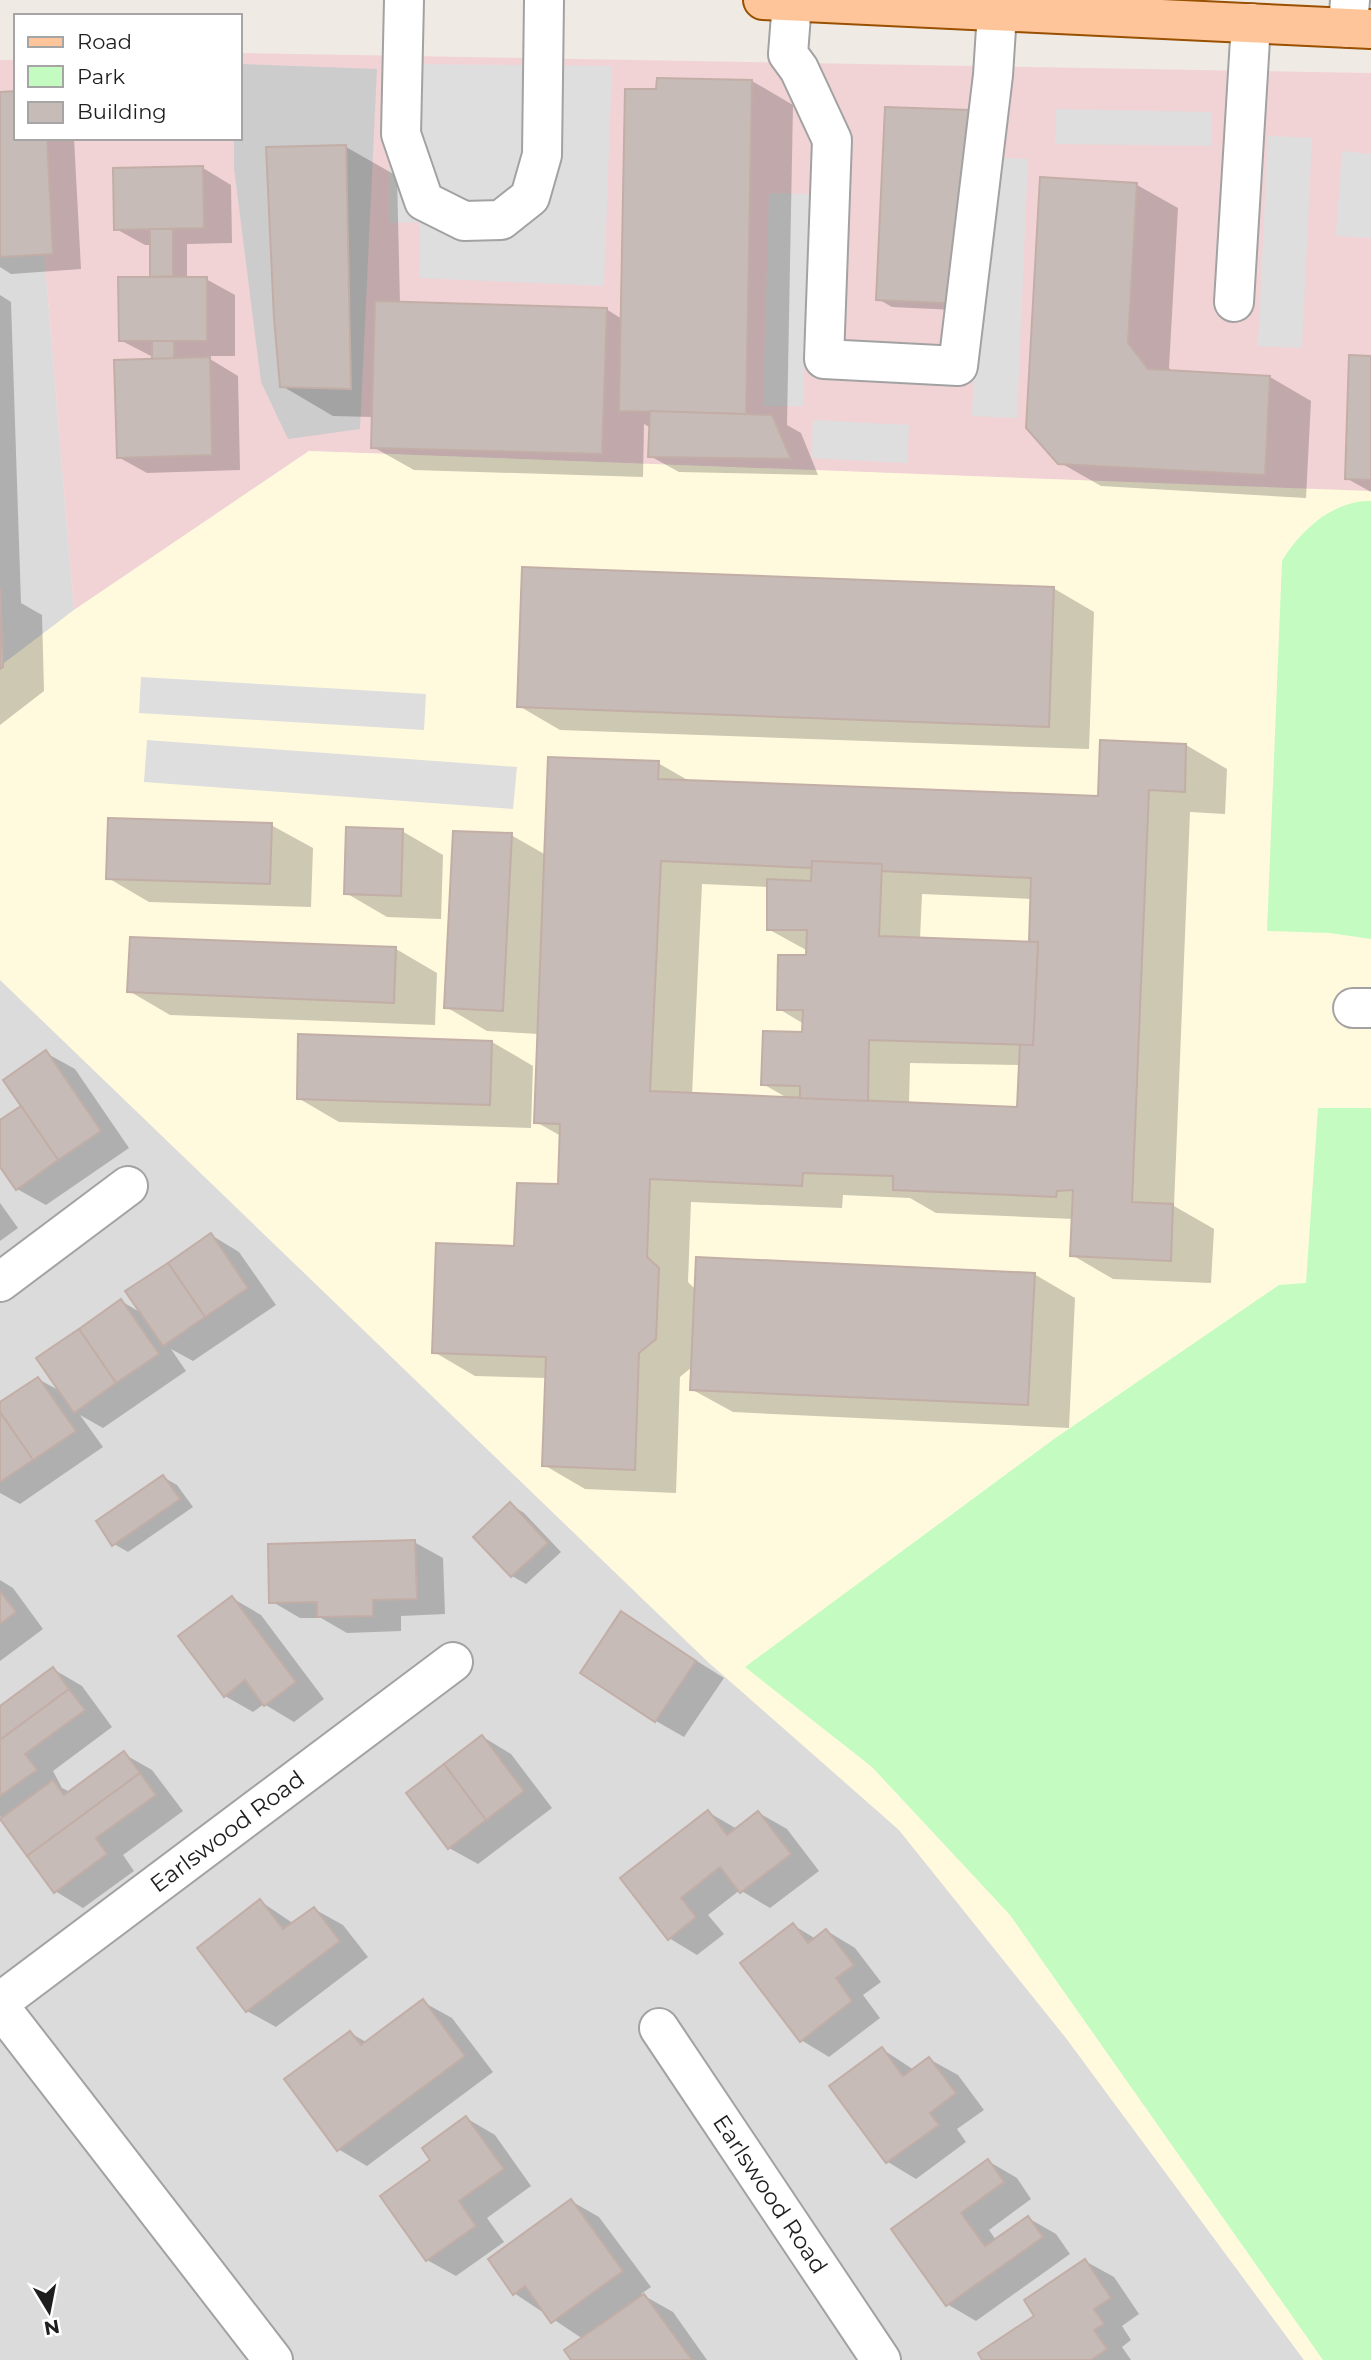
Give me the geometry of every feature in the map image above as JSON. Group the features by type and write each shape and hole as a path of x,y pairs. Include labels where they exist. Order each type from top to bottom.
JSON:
{"main road":[{"path":"777,1 997,13 1086,8 1251,23 1356,19"}],"street":[{"path":"404,0 403,143 424,201 464,222 501,220 530,197 542,155 544,0"},
{"path":"777,1 788,54 799,69 832,140 824,359 958,366 993,75 997,13"},
{"path":"1234,302 1251,23"},
{"path":"0,1282 128,1186"},
{"name":"Earlswood Road","path":"0,2002 453,1662"},
{"path":"0,2007 273,2360"},
{"name":"Earlswood Road","path":"659,2028 881,2360"}],"shaded area":[{"path":"242,53 1371,73 1371,492 309,451 74,610 43,239 0,238 0,60 14,60 14,140 242,140"},
{"path":"242,64 377,69 360,429 288,439 261,382 234,168 234,140 242,140"},
{"path":"390,64 612,66 604,286 419,278 420,222 389,223"},
{"path":"1056,109 1212,112 1211,146 1055,144"},
{"path":"1268,136 1312,138 1302,348 1258,346"},
{"path":"1342,151 1371,154 1371,238 1336,236"},
{"path":"984,157 1028,159 1017,418 972,416"},
{"path":"769,193 809,194 803,406 763,406"},
{"path":"0,238 43,239 74,610 0,667"},
{"path":"813,420 909,425 907,463 811,458"},
{"path":"309,451 1371,491 1371,2360 1304,2360 1066,2038 899,1830 708,1662 0,980 0,666 74,610"},
{"path":"141,677 426,694 424,730 139,713"},
{"path":"147,740 517,767 513,809 144,782"},
{"path":"0,978 899,1830 1066,2038 1304,2360 0,2360"}],"green space":[{"path":"1371,501 1371,939 1330,933 1267,931 1282,561 1298,539 1319,519 1344,506"},
{"path":"1318,1108 1371,1108 1371,2360 1323,2360 1010,1915 872,1767 745,1667 1054,1439 1279,1285 1306,1283"}],"building":[{"path":"657,78 752,80 746,414 619,411 625,89 656,89"},
{"path":"14,91 14,140 47,140 53,254 0,257 0,92"},
{"path":"885,107 970,110 961,304 876,300"},
{"path":"346,145 351,389 280,387 266,147"},
{"path":"203,166 204,228 114,230 113,168"},
{"path":"1040,177 1137,183 1128,343 1148,369 1270,376 1265,475 1058,464 1026,428"},
{"path":"150,229 173,229 173,276 150,277"},
{"path":"118,277 207,277 207,341 119,341"},
{"path":"375,301 607,308 602,454 371,448"},
{"path":"152,341 174,341 174,359 152,359"},
{"path":"1349,355 1371,356 1371,480 1345,479"},
{"path":"210,357 212,455 117,458 114,360"},
{"path":"650,411 772,415 791,459 648,457"},
{"path":"522,567 1054,587 1049,727 517,707"},
{"path":"0,589 3,667 0,669"},
{"path":"1100,740 1186,744 1185,792 1149,790 1132,1202 1173,1204 1171,1261 1070,1256 1073,1190 1057,1191 1056,1197 893,1190 893,1176 803,1173 802,1186 650,1179 647,1257 659,1268 656,1339 639,1353 635,1470 542,1466 546,1357 432,1353 436,1243 514,1246 517,1183 558,1184 560,1124 534,1123 548,757 659,761 658,779 1098,796","holes":["661,861 812,868 812,861 882,864 881,871 1031,878 1029,942 1038,942 1033,1045 1020,1043 1017,1107 650,1091"]},
{"path":"108,818 272,823 270,884 106,879"},
{"path":"346,827 403,829 401,896 344,894"},
{"path":"453,831 512,833 503,1011 444,1008"},
{"path":"812,861 882,864 879,936 1038,942 1033,1045 869,1040 868,1101 800,1098 800,1086 761,1085 763,1031 802,1032 803,1010 777,1010 778,955 806,955 807,930 767,930 767,879 811,881"},
{"path":"130,937 396,947 394,1003 127,992"},
{"path":"298,1034 492,1041 490,1105 297,1099"},
{"path":"46,1050 101,1131 58,1160 3,1080"},
{"path":"21,1106 58,1160 16,1190 0,1167 0,1120"},
{"path":"211,1233 248,1288 205,1317 168,1263"},
{"path":"696,1257 1035,1273 1028,1405 690,1390"},
{"path":"168,1263 205,1317 163,1346 125,1291"},
{"path":"121,1299 159,1354 116,1383 79,1329"},
{"path":"79,1329 116,1383 74,1413 36,1358"},
{"path":"38,1377 76,1431 33,1460 0,1412 0,1402"},
{"path":"0,1412 33,1460 0,1482"},
{"path":"163,1475 180,1499 112,1546 96,1521"},
{"path":"510,1502 548,1543 511,1577 473,1537"},
{"path":"415,1540 417,1599 373,1600 373,1616 317,1617 317,1602 269,1603 268,1544"},
{"path":"0,1591 16,1612 0,1624"},
{"path":"232,1596 296,1682 264,1706 245,1680 224,1697 178,1636"},
{"path":"621,1611 696,1661 655,1722 580,1673"},
{"path":"53,1667 69,1689 0,1740 0,1706"},
{"path":"69,1689 85,1710 25,1754 37,1770 0,1796 0,1740"},
{"path":"482,1735 524,1791 486,1820 444,1764"},
{"path":"124,1751 140,1773 27,1856 0,1819 53,1780 64,1795"},
{"path":"444,1764 486,1820 448,1849 406,1793"},
{"path":"140,1773 156,1795 96,1838 107,1854 54,1893 27,1856"},
{"path":"708,1810 727,1835 758,1811 791,1854 740,1893 720,1867 681,1898 696,1917 668,1940 620,1878"},
{"path":"260,1899 283,1929 314,1907 340,1941 246,2012 197,1948"},
{"path":"793,1923 808,1943 826,1929 854,1965 836,1978 852,2001 800,2042 740,1963"},
{"path":"423,1999 465,2056 337,2151 284,2079 350,2031 361,2045"},
{"path":"882,2047 903,2076 929,2057 956,2093 930,2113 939,2125 886,2163 829,2086"},
{"path":"466,2116 504,2169 459,2201 476,2226 426,2261 380,2196 430,2160 422,2148"},
{"path":"988,2159 1004,2182 961,2213 985,2246 1028,2216 1043,2237 946,2306 891,2229"},
{"path":"571,2199 623,2271 551,2323 525,2286 513,2295 488,2259"},
{"path":"1085,2259 1111,2298 1094,2309 1104,2324 1094,2330 1107,2349 1091,2360 982,2360 978,2353 1034,2316 1024,2300"},
{"path":"644,2294 692,2360 571,2360 564,2350"}]}
